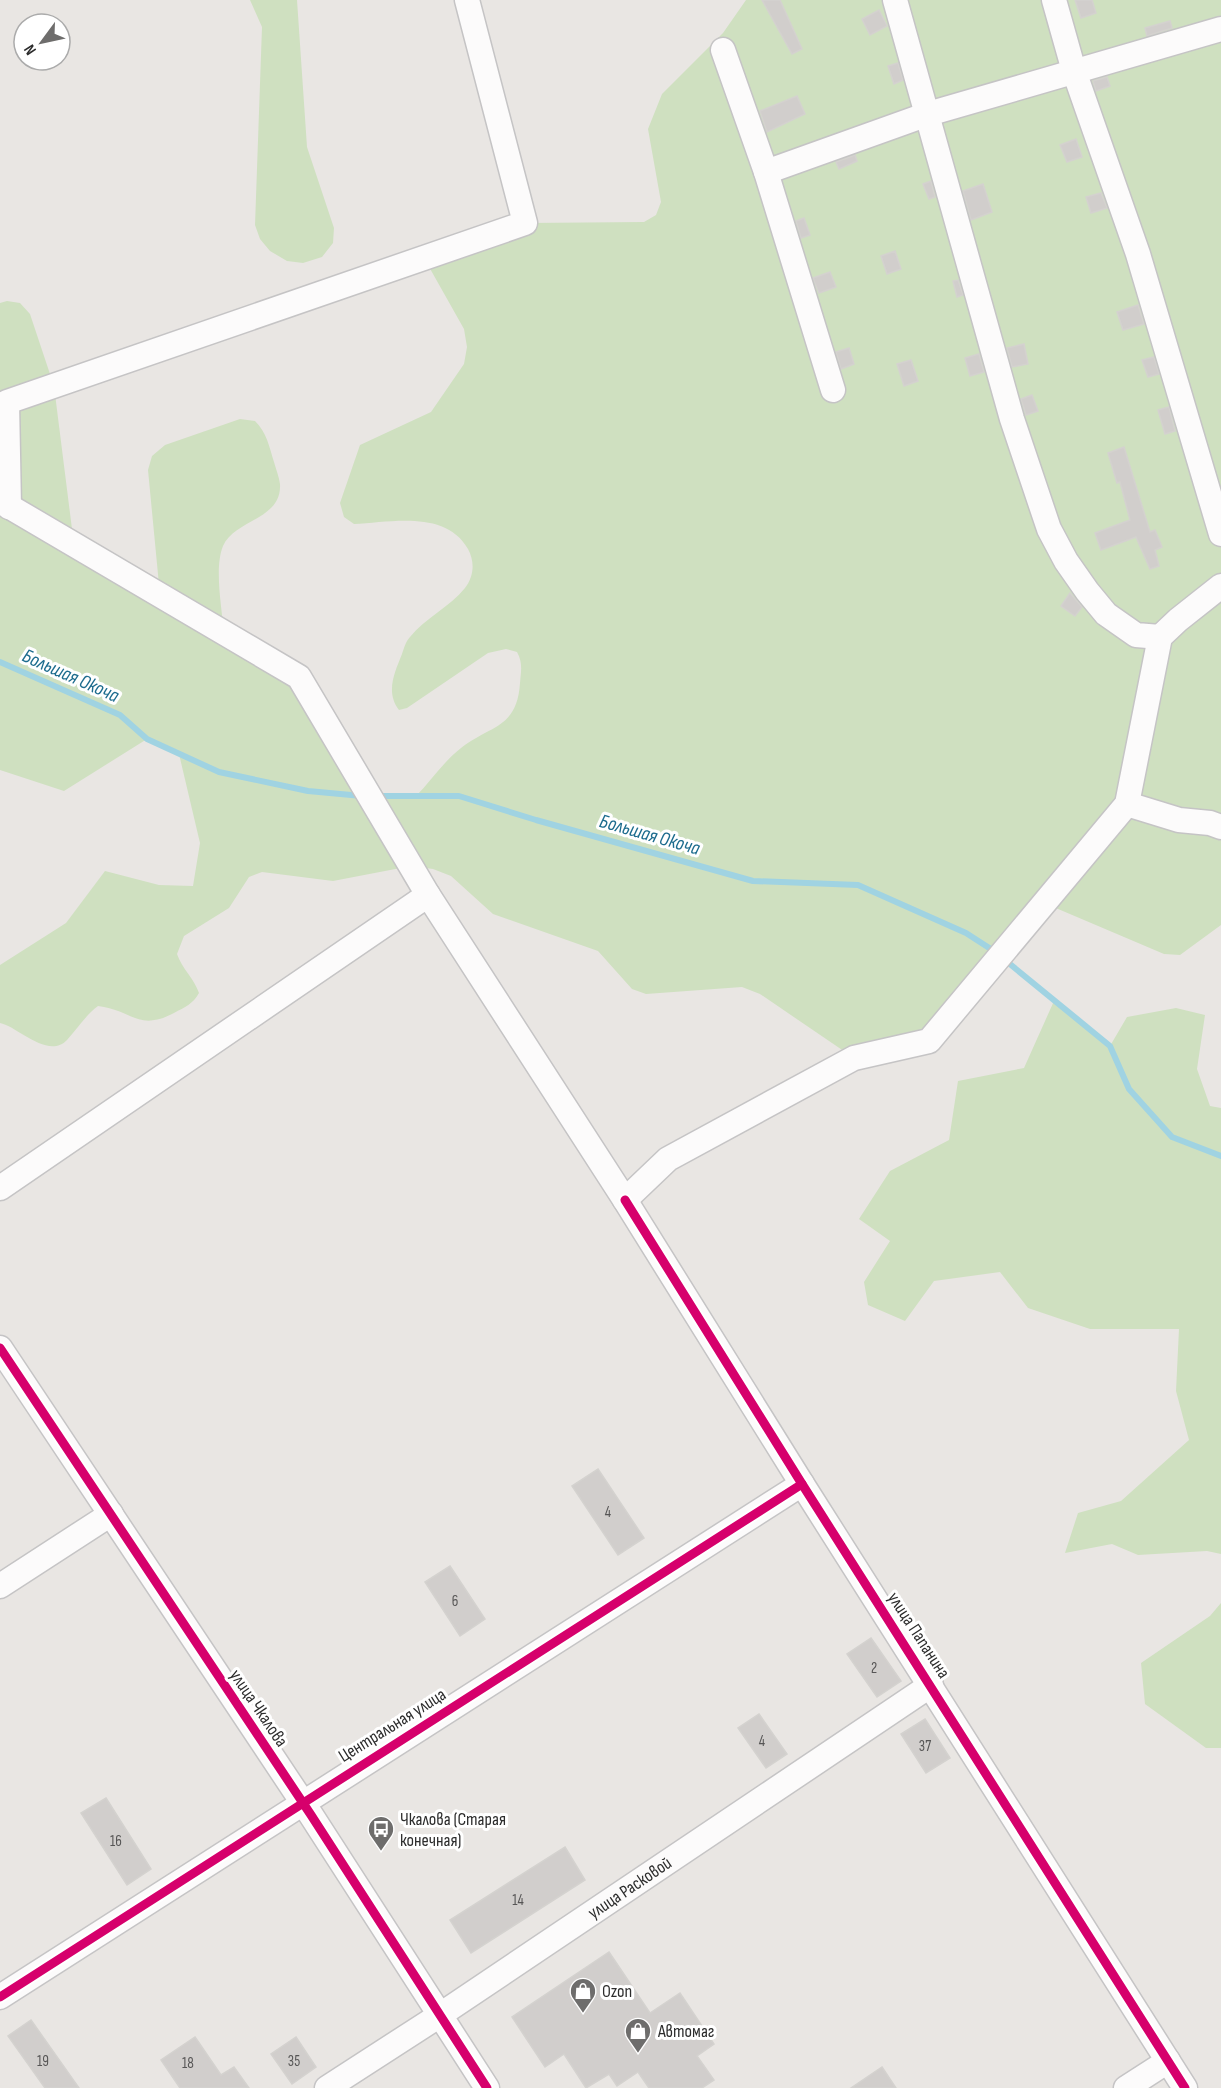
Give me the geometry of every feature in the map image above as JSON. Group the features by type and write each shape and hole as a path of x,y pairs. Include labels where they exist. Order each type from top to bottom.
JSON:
{"street":[{"path":"5,504 7,402 525,223 467,0"},
{"path":"895,0 1012,419 1050,529 1066,561 1106,614 1136,635 1160,637"},
{"path":"1054,0 1074,71 1138,254 1221,534"},
{"path":"766,172 928,114 1221,29"},
{"path":"723,50 766,172 833,390"},
{"name":"улица Папанина","path":"5,504 299,677 428,895 626,1200 802,1484 1185,2088"},
{"path":"626,1200 668,1159 854,1058 929,1041 1127,804 1160,637 1221,586"},
{"path":"1127,804 1179,820 1218,821"},
{"path":"0,1188 428,895"},
{"name":"улица Чкалова","path":"0,1348 302,1802 487,2088"},
{"name":"Центральная улица","path":"0,1997 802,1484"},
{"path":"0,1586 111,1514"},
{"name":"улица Расковой","path":"327,2088 440,2015 931,1685"},
{"path":"1126,2088 1168,2061"}],"green space":[{"path":"250,0 297,0 307,147 334,228 333,243 322,257 303,263 287,261 270,251 260,239 255,225 262,27"},
{"path":"746,0 1221,0 1221,925 1180,955 1164,954 1044,903 929,1041 854,1058 760,994 742,987 646,994 632,989 598,951 493,914 451,876 433,869 411,866 333,881 262,872 249,877 229,908 184,936 177,954 199,993 185,1007 162,1018 143,1020 98,1006 67,1040 59,1045 51,1046 33,1040 0,1023 0,965 66,923 105,871 159,885 193,886 200,843 179,754 147,739 64,791 0,770 0,303 7,301 20,303 30,314 54,386 74,545 160,595 148,470 152,456 165,445 240,419 255,421 267,440 280,484 279,496 274,505 237,530 223,546 220,555 219,577 224,633 299,677 369,796 416,796 455,753 508,718 518,698 521,671 517,652 506,649 488,653 407,708 399,710 392,689 406,643 416,630 465,588 472,574 472,559 468,549 458,537 446,528 417,521 354,524 344,517 340,503 360,445 431,412 464,364 467,347 464,329 424,258 525,223 644,222 656,215 661,202 648,129 662,94 723,33"},
{"path":"1054,1001 1110,1046 1127,1017 1176,1008 1205,1015 1197,1069 1210,1106 1221,1108 1221,1554 1207,1551 1138,1555 1112,1544 1065,1553 1078,1513 1121,1501 1189,1440 1176,1391 1179,1329 1090,1329 1028,1308 1000,1272 934,1281 905,1321 868,1305 864,1282 890,1241 859,1219 890,1171 949,1140 958,1081 1024,1068"},
{"path":"1221,1603 1221,1748 1206,1748 1145,1704 1141,1663 1210,1616"}],"building":[{"path":"762,0 780,0 802,49 792,54"},
{"path":"1075,0 1092,0 1096,13 1081,18"},
{"path":"879,10 887,26 870,35 862,19"},
{"path":"1170,21 1172,28 1147,36 1145,28"},
{"path":"898,63 903,80 894,84 888,66"},
{"path":"1107,77 1110,86 1096,91 1093,81"},
{"path":"797,96 805,114 767,132 760,111"},
{"path":"1076,139 1082,157 1067,162 1060,145"},
{"path":"855,155 857,161 839,169 836,162"},
{"path":"931,181 935,197 929,199 923,184"},
{"path":"983,184 992,212 971,220 963,191"},
{"path":"1101,193 1107,208 1091,213 1086,197"},
{"path":"804,218 810,235 801,238 796,221"},
{"path":"895,251 901,269 887,274 881,256"},
{"path":"830,272 836,287 819,293 813,278"},
{"path":"958,280 963,295 957,297 953,281"},
{"path":"1138,305 1144,324 1123,330 1117,312"},
{"path":"1024,344 1028,364 1012,367 1007,348"},
{"path":"849,348 854,364 841,369 836,352"},
{"path":"979,354 984,372 970,376 965,358"},
{"path":"1154,357 1159,374 1148,377 1142,360"},
{"path":"911,360 918,381 904,386 897,364"},
{"path":"1032,395 1038,411 1026,415 1021,399"},
{"path":"1169,407 1175,431 1165,434 1158,410"},
{"path":"1124,447 1150,532 1155,530 1162,547 1155,550 1159,566 1150,569 1136,537 1101,550 1095,533 1130,520 1120,482 1117,483 1108,453"},
{"path":"1070,593 1082,607 1075,616 1061,606"},
{"path":"598,1469 644,1538 618,1555 572,1486"},
{"path":"450,1566 485,1619 460,1636 425,1582"},
{"path":"871,1638 901,1681 877,1697 847,1654"},
{"path":"759,1714 787,1754 766,1768 738,1728"},
{"path":"925,1719 950,1758 926,1773 901,1734"},
{"path":"106,1798 151,1869 127,1885 81,1813"},
{"path":"565,1847 585,1880 471,1953 450,1920"},
{"path":"609,1952 650,2013 680,1993 714,2044 697,2056 714,2080 702,2088 649,2088 638,2072 617,2086 609,2074 586,2088 564,2054 545,2067 512,2017"},
{"path":"31,2020 79,2088 45,2088 8,2036"},
{"path":"195,2037 221,2075 234,2067 249,2088 180,2088 161,2060"},
{"path":"296,2037 316,2067 292,2084 271,2054"},
{"path":"882,2067 896,2088 851,2088"}],"waterway":[{"name":"Большая Окоча","path":"0,662 120,715 147,739 219,772 308,791 362,796"},
{"name":"Большая Окоча","path":"375,796 459,796 753,881 858,885 966,933 997,953"},
{"name":"Большая Окоча","path":"1005,960 1110,1046 1129,1089 1172,1137 1221,1156"}],"cycle path":[{"path":"625,1200 1185,2088"},
{"path":"0,1348 311,1815 487,2088"},
{"path":"0,1997 802,1484"}],"place":[{"name":"Чкалова (Старая конечная)","path":"381,1852"},
{"name":"Ozon","path":"583,2014"},
{"name":"Автомаг","path":"638,2054"}]}
